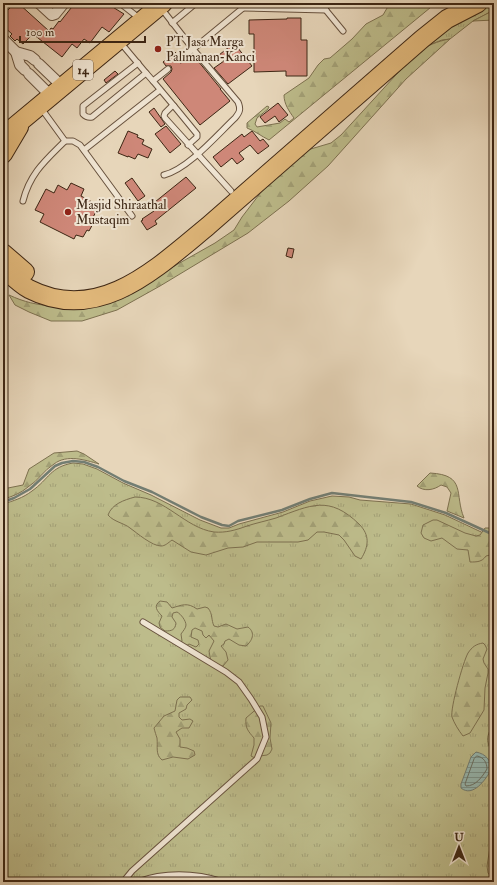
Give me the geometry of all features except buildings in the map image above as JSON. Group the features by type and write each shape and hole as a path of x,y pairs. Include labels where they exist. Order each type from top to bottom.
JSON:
{"highway":[{"path":"3,253 33,279 47,285 81,290 94,288 115,281 137,268 456,3"},
{"path":"3,268 28,288 56,299 83,300 96,298 118,291 130,285 178,251 208,226 422,39 447,19 478,3"},
{"name":"14","path":"3,136 161,5"},
{"path":"3,154 25,118"}],"street":[{"path":"39,3 52,15 55,14 64,3"},
{"path":"3,39 16,52 20,65 51,96"},
{"path":"16,52 30,56 37,62 51,96"}],"lane":[{"path":"120,3 142,20"},
{"path":"172,23 196,3"},
{"path":"181,58 249,3"},
{"path":"320,3 343,30"},
{"path":"161,5 172,23 238,102 240,107 235,118 197,154 176,170 164,175"},
{"path":"243,8 326,10"},
{"path":"118,40 197,134 197,137 188,145"},
{"path":"138,63 83,106 83,114 88,118 92,117 146,73"},
{"path":"153,81 168,69"},
{"path":"84,150 160,90"},
{"path":"51,96 65,141"},
{"path":"174,106 165,113 164,116 188,145 231,191"},
{"path":"23,201 26,187 38,168 65,141 74,141 84,150 132,216"},
{"path":"123,882 132,871 257,759 266,738 262,717 252,698 239,682 226,672 143,622"},
{"path":"137,882 166,876 187,874 209,877 224,882"}],"green space":[{"path":"390,3 436,3 269,140 247,128 247,123 267,106 269,107 268,109 257,118 255,124 257,127 280,123 285,119 289,122 294,118 286,104 284,95 309,78 324,59 330,58 352,39 366,24 383,15"},
{"path":"494,4 494,10 473,21 450,39 442,40 429,45 430,40 480,9"},
{"path":"494,10 494,20 473,21"},
{"path":"450,39 406,79 328,166 289,201 248,233 160,286 117,310 82,321 51,321 15,305 9,295 31,303 53,306 146,282 215,243 234,230 265,187 304,151 331,143 341,135 416,53 432,44"},
{"path":"77,451 99,464 76,459 65,459 59,461 50,466 35,482 22,491 3,499 3,489 23,485 29,469 54,453"},
{"path":"73,463 83,464 97,469 200,520 221,528 229,528 283,512 310,501 332,496 411,504 445,515 494,538 494,882 3,882 3,504 25,496 38,487 54,470"},
{"path":"430,473 450,478 454,482 457,487 464,518 447,511 451,493 447,487 441,485 426,490 417,486"},
{"path":"135,497 146,498 156,502 194,525 214,532 235,530 300,509 319,505 329,506 348,515 363,528 367,536 366,550 361,559 355,556 339,535 324,532 317,532 308,540 298,542 257,542 243,547 228,548 206,555 191,552 172,540 161,546 149,542 128,526 108,515 115,505"},
{"path":"433,520 437,520 465,533 476,536 480,535 485,528 494,530 494,577 493,557 490,555 479,561 470,562 468,550 457,549 442,538 431,541 424,538 421,533 423,525"},
{"path":"160,601 167,602 172,608 190,605 197,609 205,607 208,608 211,612 214,626 218,627 226,624 237,629 248,627 252,632 250,642 246,646 239,645 229,639 225,641 221,646 226,652 228,660 223,666 220,667 211,662 209,651 214,641 209,635 206,638 202,631 195,628 192,630 191,637 198,640 199,644 196,647 189,644 183,648 180,645 182,641 181,634 186,623 179,613 173,613 172,617 176,623 173,630 165,631 160,627 159,623 162,616 156,607"},
{"path":"483,643 487,649 483,659 488,669 484,710 470,733 463,736 452,717 455,696 468,653 474,646"},
{"path":"180,697 190,697 192,700 187,705 186,709 179,713 179,717 182,720 190,719 193,721 189,728 182,728 176,732 180,739 180,747 194,751 195,755 188,759 173,757 162,760 158,755 157,738 154,728 164,716 175,711 177,700"},
{"path":"260,706 263,706 271,723 270,738 272,749 267,755 260,756 257,759 251,756 254,738 247,729 246,718"},
{"path":"494,725 494,753 488,743 488,735"},
{"path":"494,822 494,880 488,873 487,866"}],"water":[{"path":"476,752 483,754 487,758 490,763 491,770 479,786 470,791 461,788 461,784 471,757"}],"waterway":[{"path":"3,502 30,489 55,466 73,461 84,462 98,467 124,481 152,492 201,517 222,525 229,526 238,521 282,510 310,499 332,493 411,502 446,513 494,535"}],"place":[{"name":"PT Jasa Marga Palimanan-Kanci","path":"158,49"},
{"name":"Masjid Shiraathal Mustaqim","path":"68,212"}]}
